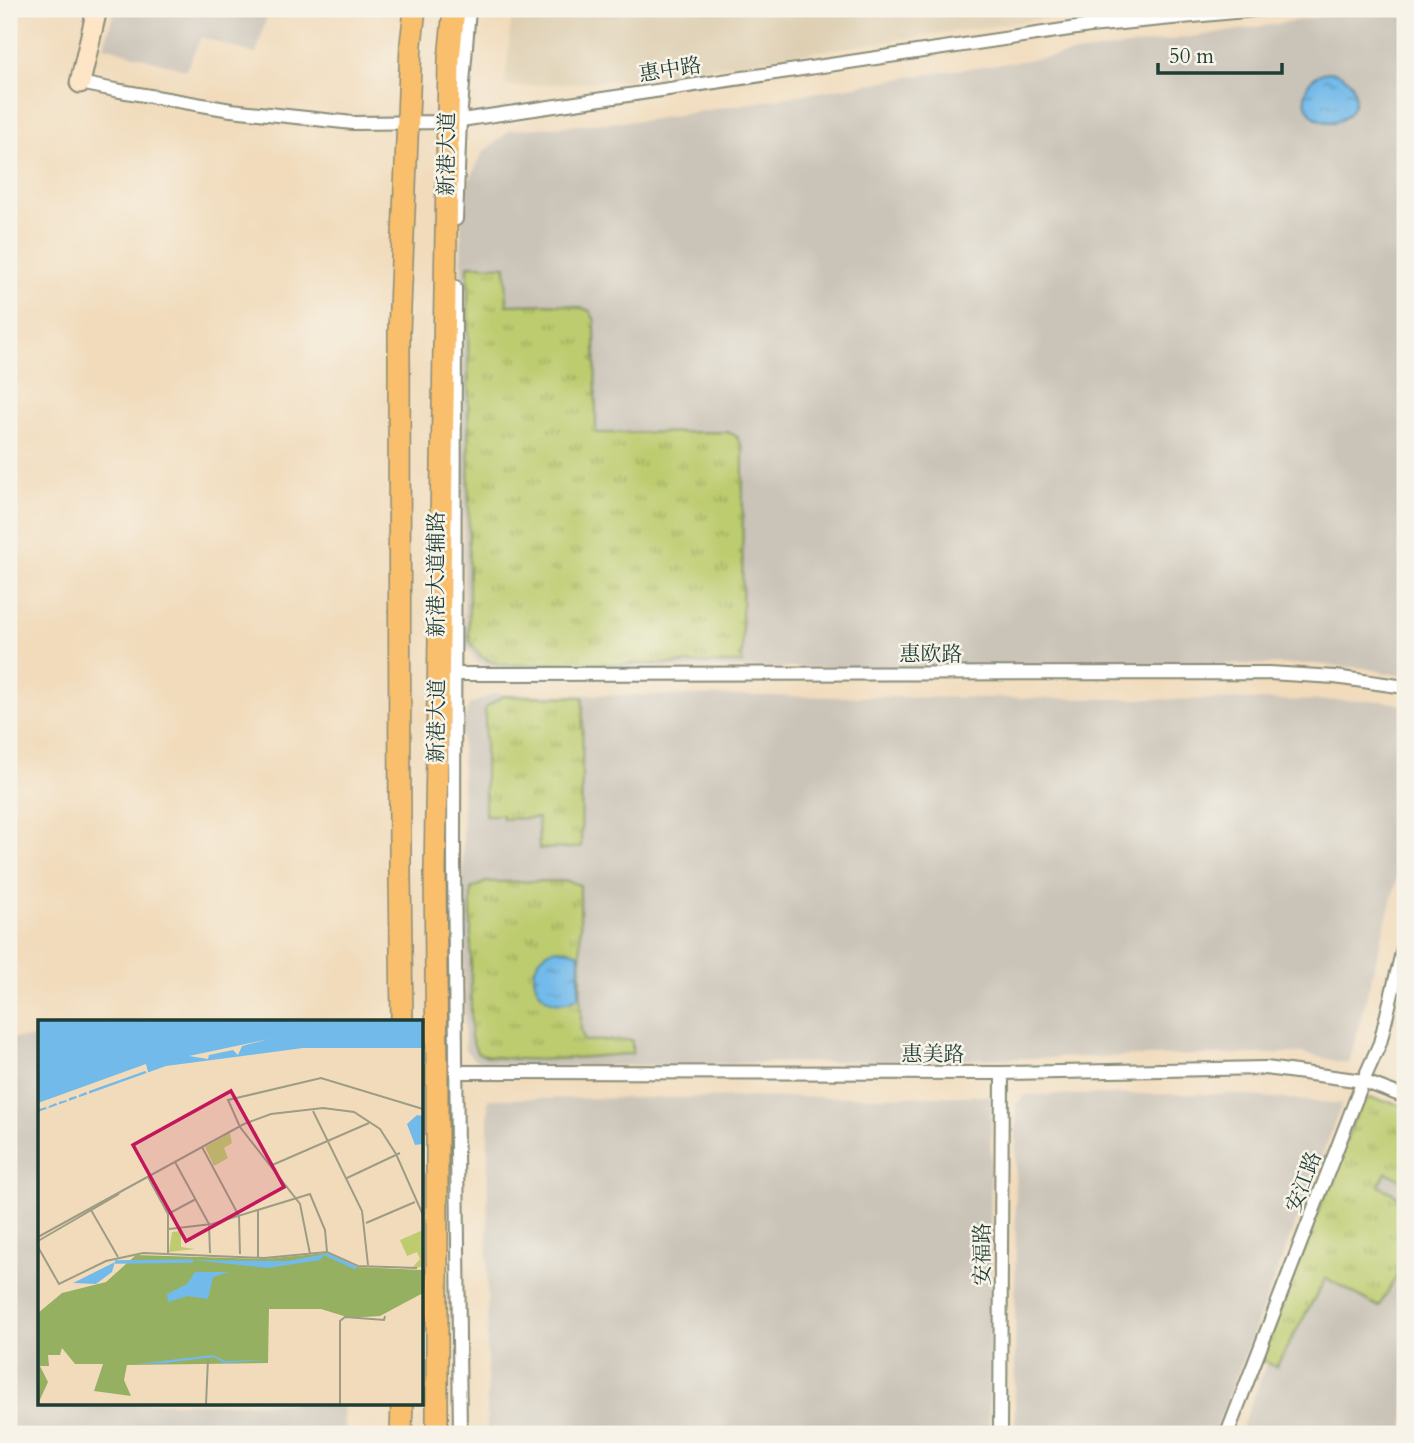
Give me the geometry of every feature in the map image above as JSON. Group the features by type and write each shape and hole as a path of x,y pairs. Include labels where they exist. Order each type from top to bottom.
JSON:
{"main road":[{"name":"新港大道","path":"402,1020 399,332 411,44 415,9"},
{"name":"新港大道","path":"437,1434 435,871 454,122 449,59 454,9"},
{"path":"401,1434 402,1404"}],"street":[{"path":"80,83 97,9"},
{"name":"新港大道辅路","path":"460,1434 454,865 454,122 469,9"},
{"path":"1090,26 1091,9"},
{"name":"惠中路","path":"80,83 231,110 353,123 454,122 1090,26 1265,9"},
{"name":"惠欧路","path":"455,674 1269,673 1335,677 1405,687"},
{"name":"安江路","path":"1227,1434 1380,1043 1405,940"},
{"name":"惠美路","path":"457,1072 1002,1073 1266,1068 1363,1081 1405,1097"},
{"name":"安福路","path":"1000,1434 1002,1073"}],"shaded area":[{"path":"115,9 269,9 256,54 201,37 186,70 104,46"},
{"path":"512,9 1074,9 1066,15 624,80 505,87"},
{"path":"1367,9 1405,9 1405,677 1365,668 1312,664 504,670 478,663 464,643 461,198 483,152 511,130 648,120 916,76"},
{"path":"494,694 1382,701 1405,705 1405,847 1349,1064 1303,1053 545,1067 475,1060 465,1050 462,726 469,705"},
{"path":"9,1038 38,1038 38,1404 343,1404 344,1434 9,1434"},
{"path":"1229,1094 1342,1104 1214,1434 1015,1434 1016,1104 1025,1095"},
{"path":"991,1096 989,1434 487,1434 488,1099"},
{"path":"1369,1102 1405,1115 1405,1434 1239,1434"}],"green space":[{"path":"468,265 506,266 507,305 560,305 590,311 595,321 596,433 728,432 736,436 743,448 742,663 506,665 488,661 473,646 469,640"},
{"path":"503,696 583,697 581,846 539,849 538,818 503,819 502,815 485,815 485,708"},
{"path":"568,881 580,885 581,1030 584,1041 632,1040 632,1054 534,1060 477,1053 471,1037 471,889 486,882"},
{"path":"1369,1098 1405,1108 1405,1182 1386,1172 1379,1186 1405,1199 1405,1261 1379,1307 1326,1278 1276,1367 1261,1360 1358,1110"}],"water":[{"path":"1330,72 1348,79 1355,97 1348,115 1330,122 1312,115 1305,97 1312,79"},
{"path":"556,948 579,954 579,997 565,1002 553,1002 543,996 534,976 536,965 543,955"}],"railway":[{"path":"9,451 11,343"}]}
